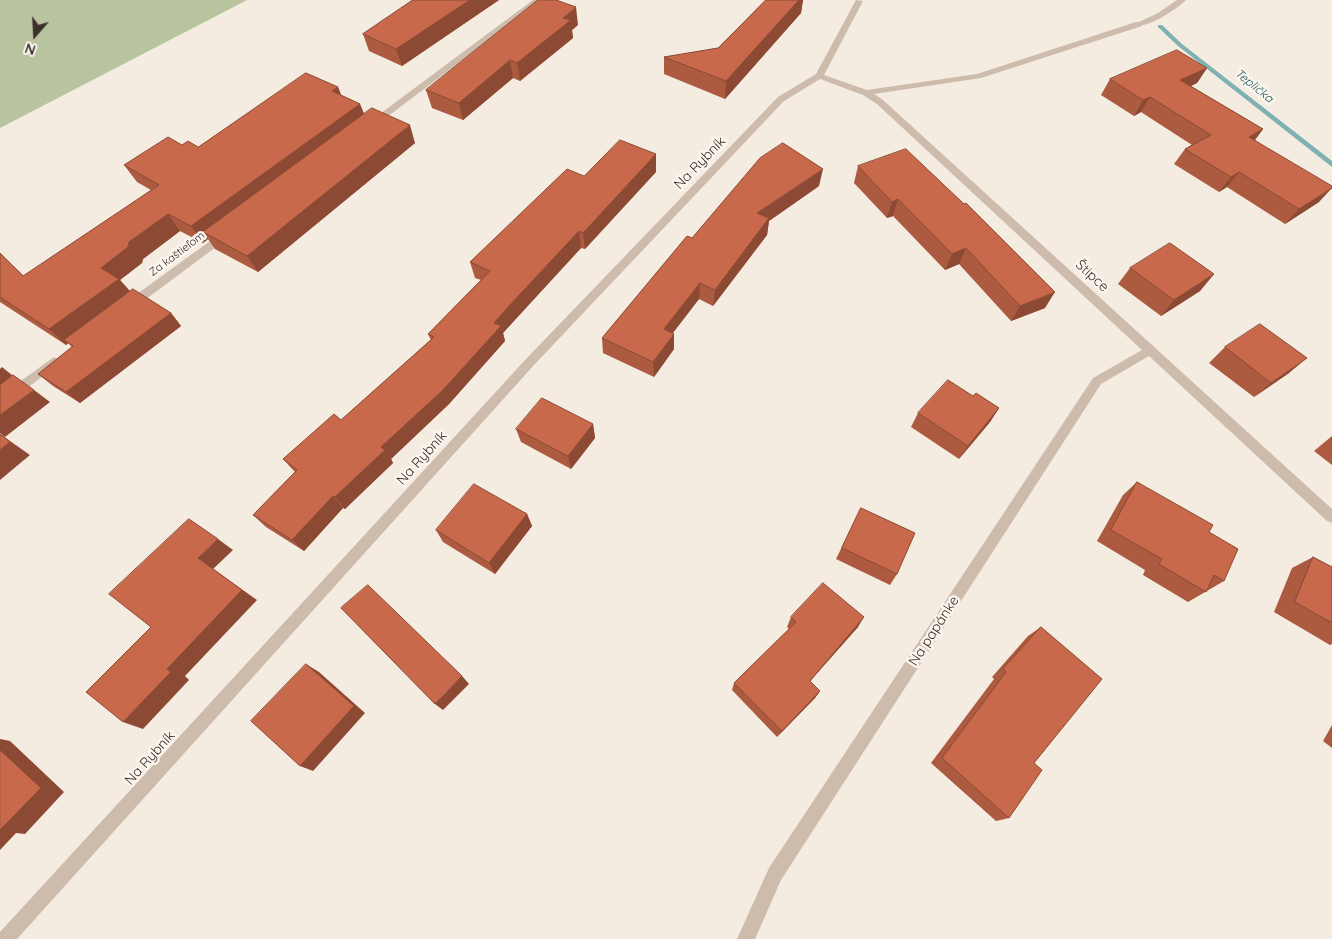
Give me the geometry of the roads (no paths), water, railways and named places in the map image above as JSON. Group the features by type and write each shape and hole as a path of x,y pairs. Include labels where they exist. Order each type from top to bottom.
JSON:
{"street":[{"path":"364,130 538,0"},
{"path":"866,92 978,76 1139,24 1161,15 1182,0"},
{"path":"819,76 860,1"},
{"name":"Štipce","path":"819,76 866,92 880,102 1332,517"},
{"name":"Na Rybník","path":"5,939 530,362 781,99 819,76"},
{"name":"Za kaštieľom","path":"119,314 230,231"},
{"name":"Na papánke","path":"746,939 775,874 1097,381 1151,350"},
{"path":"0,403 64,355"}],"waterway":[{"name":"Teplička","path":"1160,26 1180,45 1332,165"}]}
